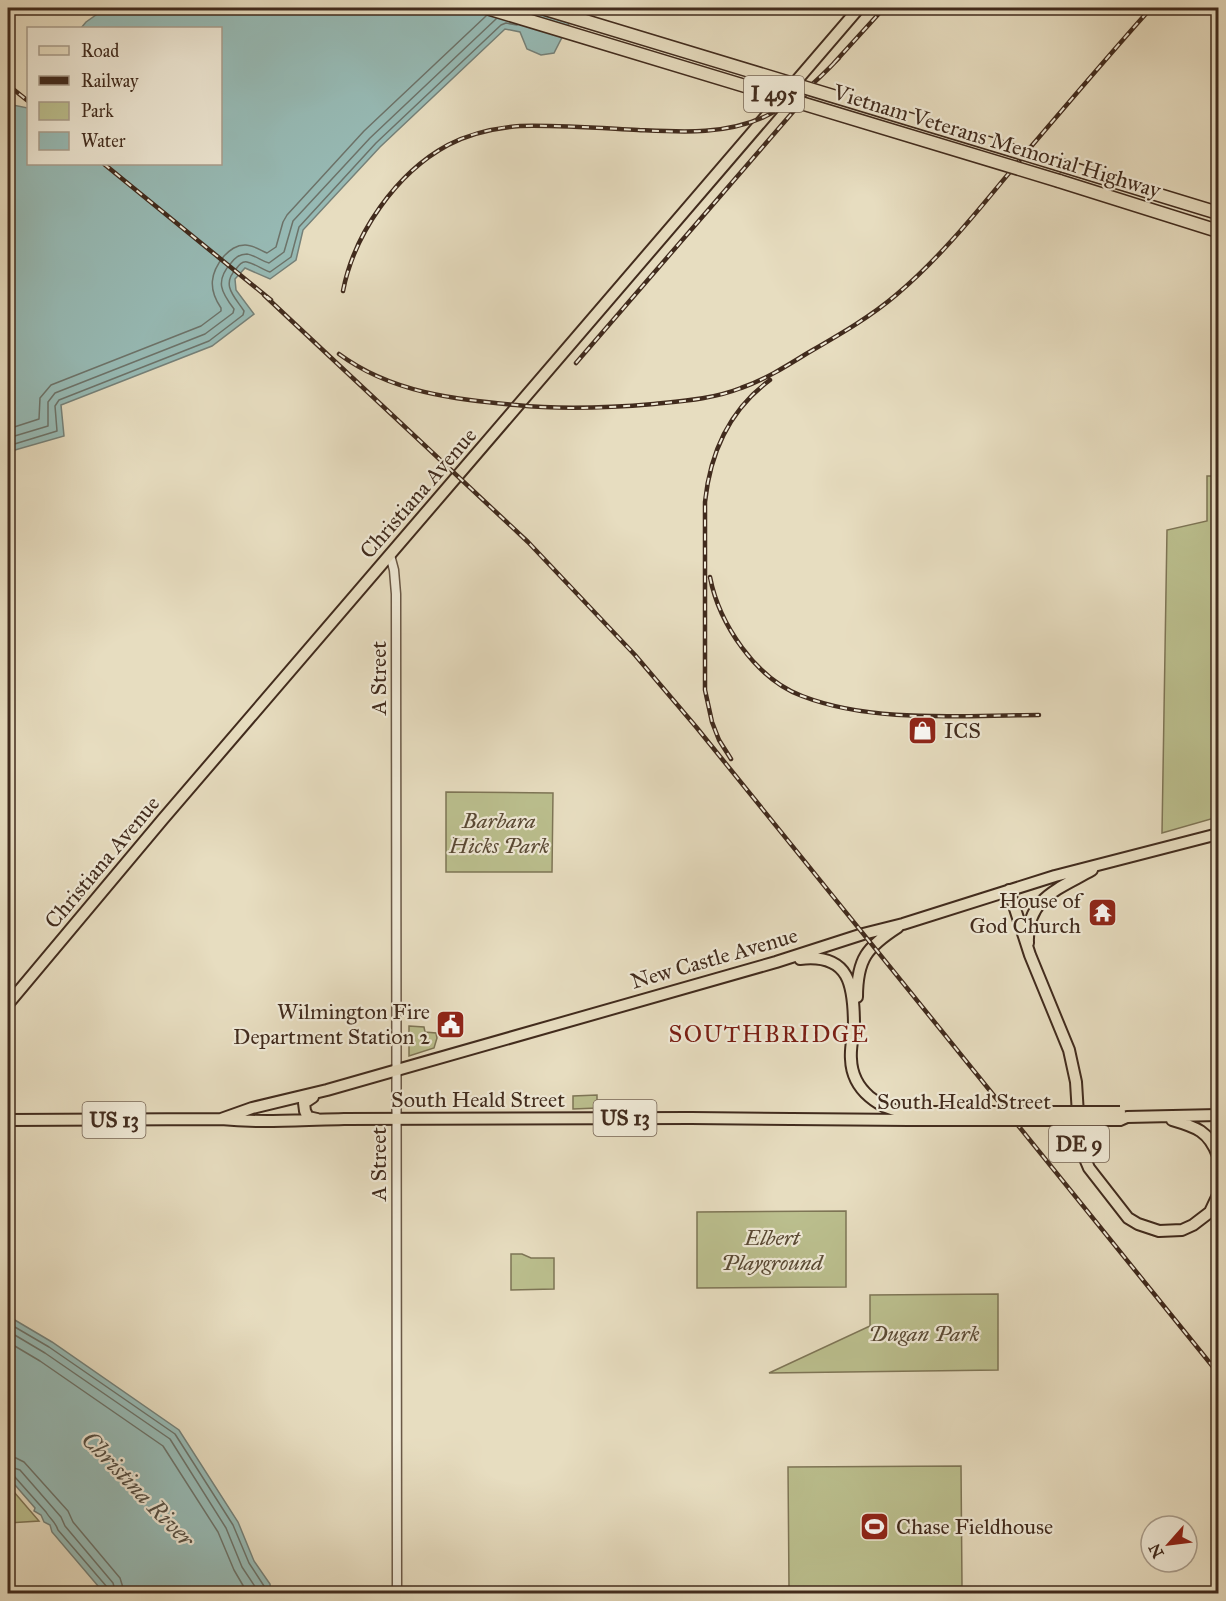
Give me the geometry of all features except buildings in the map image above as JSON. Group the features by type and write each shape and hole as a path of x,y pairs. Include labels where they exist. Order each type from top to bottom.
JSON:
{"highway":[{"name":"Vietnam Veterans Memorial Highway","path":"488,8 1218,231"},
{"name":"Vietnam Veterans Memorial Highway","path":"542,8 1218,213"},
{"path":"1167,216 1218,238"}],"main road":[{"name":"Christiana Avenue","path":"8,1004 859,8"},
{"name":"New Castle Avenue","path":"221,1119 252,1108 327,1090 776,962 1106,862 1218,834"},
{"name":"DE 9","path":"1106,862 1057,889 1039,903 1029,925 1030,955 1069,1050 1076,1082 1078,1139 1083,1156 1089,1168 1128,1218 1159,1231 1182,1230 1202,1219 1210,1212 1218,1195"},
{"path":"1009,890 1030,955"},
{"path":"854,1027 860,964 872,945 903,924"},
{"name":"US 13","path":"776,962 820,957 841,967 852,988 854,1027"},
{"name":"South Heald Street","path":"854,1027 850,1058 855,1077 870,1098 885,1108 909,1116"},
{"path":"320,1120 308,1117 304,1103 327,1090"},
{"name":"South Heald Street","path":"8,1120 221,1119 252,1122 396,1119 1218,1115"},
{"path":"1161,1116 1196,1126 1210,1138 1218,1156"}],"street":[{"name":"A Street","path":"390,555 395,577 396,604 397,1593"}],"green space":[{"path":"1207,476 1218,476 1218,817 1162,833 1167,530 1207,521"},
{"name":"Barbara Hicks Park","path":"446,792 553,793 552,872 446,872"},
{"path":"409,1026 424,1027 425,1032 436,1033 434,1048 409,1056"},
{"path":"597,1095 597,1108 573,1109 573,1096"},
{"name":"Elbert Playground","path":"846,1211 846,1287 697,1288 697,1212"},
{"path":"511,1254 522,1254 531,1258 554,1258 554,1289 511,1290"},
{"name":"Dugan Park","path":"998,1294 998,1370 769,1373 870,1326 870,1295"},
{"name":"Chase Fieldhouse","path":"961,1466 962,1586 789,1587 788,1467"},
{"path":"8,1485 39,1521 8,1523"}],"water":[{"path":"106,8 577,8 554,53 541,55 527,49 520,32 505,29 380,147 303,230 296,260 270,279 245,268 235,279 236,290 254,314 212,346 61,405 64,436 8,452 8,107 13,105 27,108 27,165 222,165 222,27 82,27"},
{"name":"Christina River","path":"8,1316 52,1342 179,1430 238,1522 254,1561 270,1584 271,1593 104,1593 8,1477"}],"railway":[{"path":"834,63 884,8"},
{"path":"339,354 380,378 402,386 447,397 533,407 619,407 687,401 730,392 750,385 852,326 886,303 914,279 966,225 1151,8"},
{"path":"343,291 357,248 367,227 395,188 429,157 465,137 520,126 686,132 733,127 775,112 814,83 839,58"},
{"path":"8,85 27,100"},
{"path":"576,363 805,98"},
{"path":"105,165 271,300"},
{"path":"264,295 528,542 635,655 697,728 1218,1373"},
{"path":"731,759 719,740 712,722 705,690 705,502 712,467 724,434 743,405 770,380"},
{"path":"710,577 722,613 742,648 769,677 802,696 830,705 889,714 1039,715"}],"place":[{"name":"ICS","path":"923,730"},
{"name":"House of God Church","path":"1102,913"},
{"name":"Wilmington Fire Department Station 2","path":"451,1024"},
{"name":"Chase Fieldhouse","path":"875,1526"}],"district":[{"name":"SOUTHBRIDGE","path":"769,1034"}]}
